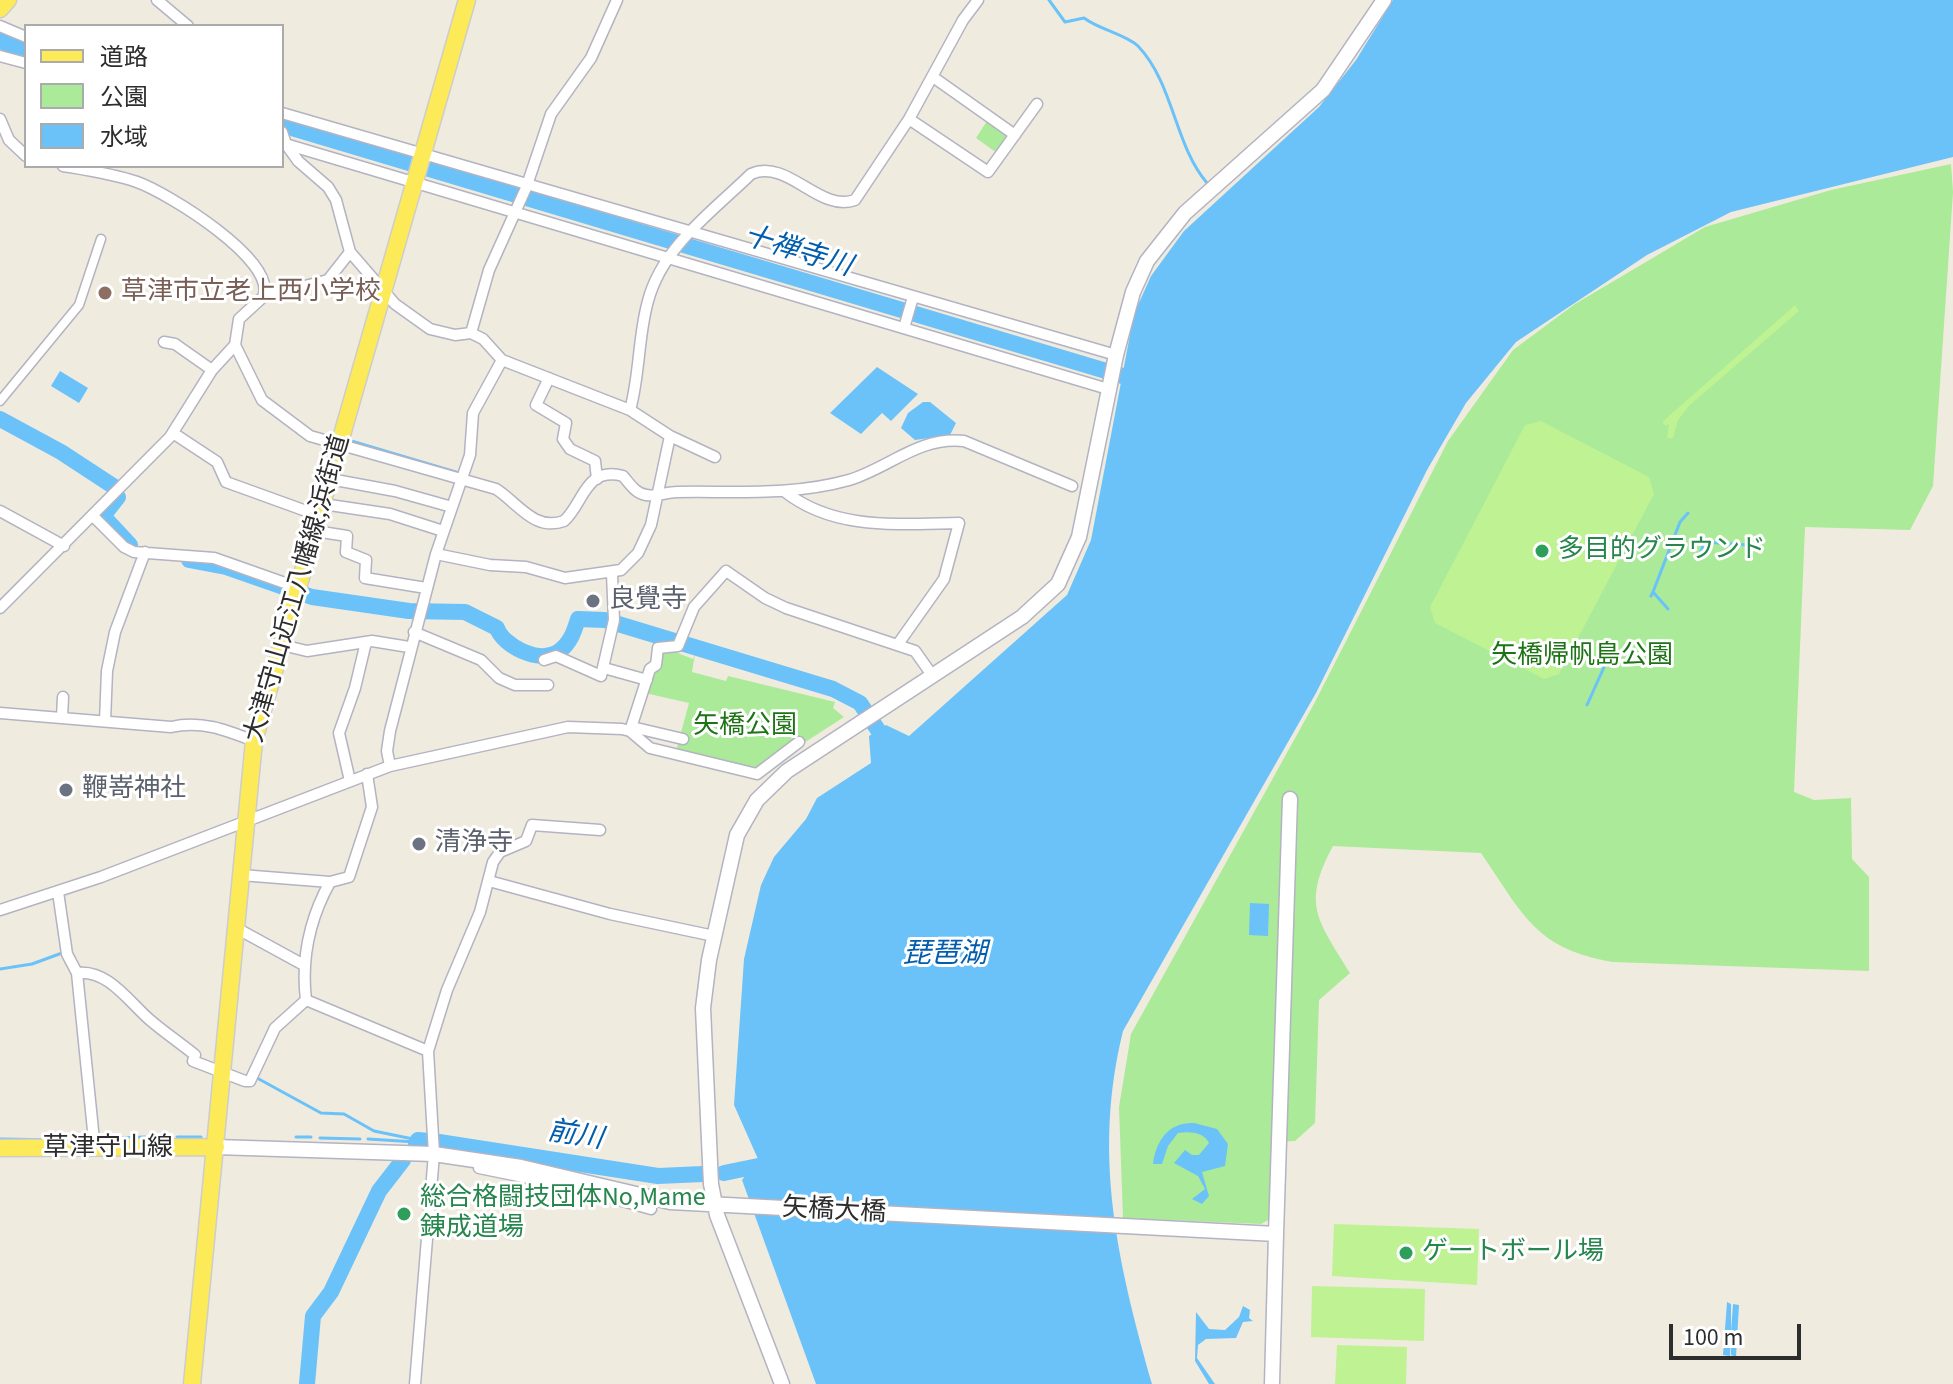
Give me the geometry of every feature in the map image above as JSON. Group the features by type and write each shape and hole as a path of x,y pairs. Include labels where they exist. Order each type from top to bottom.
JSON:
{"main road":[{"path":"0,9 8,0"},
{"name":"大津守山近江八幡線;浜街道","path":"192,1384 254,741 467,0"},
{"name":"草津守山線","path":"0,1148 95,1150 216,1147"}],"street":[{"path":"157,0 186,24"},
{"path":"471,333 489,270 526,186 551,114 591,58 617,0"},
{"path":"630,410 639,379 647,304 669,256 751,174 761,170 775,171 840,203 855,200 909,119 963,20 978,0"},
{"path":"782,1384 711,1184 709,1166 703,1008 732,848 757,800 787,771 1022,617 1058,584 1079,537 1115,357 1133,292 1147,261 1166,233 1323,90 1384,0"},
{"path":"0,26 24,36"},
{"path":"0,56 24,62"},
{"path":"933,77 1015,135"},
{"path":"909,119 988,172 1037,104"},
{"path":"284,114 1115,357"},
{"path":"0,119 9,140 24,154"},
{"path":"284,140 1109,387"},
{"path":"284,140 328,187 350,252 395,304 430,329 455,335 471,333 483,339 502,360 630,410 670,436 715,457"},
{"path":"73,168 133,180 200,216 252,260 265,284 263,297"},
{"path":"0,401 79,305 101,239"},
{"path":"0,608 173,433 212,370 235,345 239,319 263,297 328,280 350,252"},
{"path":"904,326 912,299"},
{"path":"164,342 175,344 212,370"},
{"path":"235,345 262,400 310,436 496,489 527,515 557,524 568,517 584,487 597,479 617,475 638,492 656,496 673,492 784,491 848,480 919,445 949,440 964,441 1072,486"},
{"path":"390,766 387,743 409,647 443,531 470,455 473,413 502,360"},
{"path":"549,378 536,405 566,423 563,439 570,449 595,461 597,479"},
{"path":"173,433 217,462 226,482 319,517 347,536 346,552 366,560 365,578 426,588"},
{"path":"436,554 490,565 526,567 565,578 612,574 630,563 643,546 670,436"},
{"path":"330,479 395,491 452,507"},
{"path":"784,491 808,506 859,523 959,523 944,579 898,644"},
{"path":"0,511 64,546"},
{"path":"319,517 379,512 443,531"},
{"path":"93,516 124,547 145,552 214,558 298,592"},
{"path":"105,721 107,671 115,632 145,552"},
{"path":"631,729 647,680 656,665 658,648 679,643 694,607 726,571 765,598 786,608 915,651 932,675"},
{"path":"544,660 556,656 601,676 614,622 612,574"},
{"path":"414,632 481,660 499,678 515,685 548,685"},
{"path":"350,781 339,733 355,688 366,642"},
{"path":"282,645 307,651 366,642 409,647"},
{"path":"604,668 647,680"},
{"path":"62,718 63,697"},
{"path":"0,713 214,726 254,741"},
{"path":"0,910 246,823 390,766 568,727 631,729 683,739"},
{"path":"631,729 650,748 757,774 799,742"},
{"path":"241,875 330,882 349,877 373,801 367,774"},
{"path":"1272,1384 1290,799"},
{"path":"415,1384 434,1135 428,1051 496,856 526,841 532,825 600,830"},
{"path":"489,881 610,914 714,936"},
{"path":"306,1000 302,964 317,906 330,882"},
{"path":"58,892 67,954 77,973 95,1150"},
{"path":"238,929 302,964"},
{"path":"77,973 84,972 113,985 146,1017 195,1055 193,1061 250,1081 275,1028 306,1000"},
{"path":"306,1000 428,1051"},
{"name":"矢橋大橋","path":"216,1147 431,1154 521,1167 670,1202 1276,1234"},
{"path":"431,1154 651,1209"}],"green space":[{"path":"987,121 1006,135 1005,143 997,153 976,138"},
{"name":"矢橋帰帆島公園","path":"1951,164 1953,192 1933,486 1910,530 1805,527 1794,792 1814,800 1851,798 1852,859 1869,877 1869,971 1613,962 1587,956 1565,948 1534,926 1481,853 1333,846 1323,866 1316,898 1322,925 1350,973 1319,1000 1315,1123 1295,1141 1275,1142 1272,1218 1261,1224 1123,1218 1119,1107 1131,1034 1314,704 1448,441 1513,350 1575,304 1705,227 1831,190"},
{"path":"1795,305 1799,311 1690,405 1678,420 1673,438 1667,438 1669,424 1666,426 1662,422"},
{"name":"多目的グラウンド","path":"1541,421 1649,477 1654,494 1559,674 1544,679 1435,623 1430,607 1525,425"},
{"name":"矢橋公園","path":"670,650 693,659 695,654 692,672 726,681 728,676 835,702 833,708 844,717 779,759 759,777 675,755 689,703 645,693 661,653"},
{"name":"ゲートボール場","path":"1334,1224 1479,1229 1477,1285 1332,1276"},
{"path":"1312,1286 1425,1289 1424,1341 1311,1337"},
{"path":"1337,1345 1407,1347 1406,1384 1335,1384"}],"water":[{"name":"琵琶湖","path":"1393,0 1953,0 1953,157 1731,212 1647,255 1516,342 1466,403 1427,470 1316,693 1123,1031 1114,1077 1110,1122 1113,1209 1129,1295 1152,1384 816,1384 742,1180 758,1159 734,1105 744,959 761,885 774,857 806,819 817,798 871,763 869,736 886,725 909,736 1067,595 1091,540 1134,314 1151,276 1184,231 1319,107 1356,60"},
{"path":"877,367 918,394 891,421 882,413 861,434 830,413"},
{"path":"60,371 88,388 79,403 51,386"},
{"path":"923,402 930,402 956,423 950,435 915,440 901,428 908,413"},
{"path":"1250,903 1269,904 1268,936 1249,935"},
{"path":"1194,1123 1217,1129 1228,1144 1225,1166 1202,1172 1209,1196 1202,1204 1192,1199 1205,1189 1198,1176 1174,1163 1185,1150 1199,1155 1209,1143 1204,1137 1191,1132 1178,1133 1168,1146 1162,1164 1153,1164 1157,1147 1165,1134 1177,1126"},
{"path":"1727,1302 1731,1304 1731,1332 1733,1304 1739,1305 1736,1357 1731,1355 1731,1336 1730,1356 1723,1355"},
{"path":"1243,1306 1250,1310 1249,1318 1253,1321 1243,1322 1236,1338 1206,1339 1198,1345 1197,1358 1215,1384 1209,1384 1195,1361 1196,1312 1209,1329 1225,1330 1239,1317"}],"waterway":[{"path":"1049,0 1065,22 1084,18 1138,46 1159,78 1187,150 1207,183"},
{"name":"十禅寺川","path":"0,41 24,49"},
{"name":"十禅寺川","path":"284,126 1143,382"},
{"path":"0,419 61,452 116,488"},
{"path":"348,440 459,473"},
{"path":"118,497 103,516 130,545"},
{"path":"1653,592 1680,522 1688,513"},
{"path":"1700,555 1704,542 1748,545"},
{"path":"189,560 226,567 312,597 409,611 465,612 497,628 514,647 541,656 562,649 578,619 605,620 833,689 860,703 878,730"},
{"path":"1651,596 1653,592 1668,609"},
{"path":"1587,705 1605,665"},
{"path":"0,969 32,964 62,953"},
{"path":"257,1078 321,1113 344,1114 374,1131 418,1140"},
{"path":"120,1138 145,1137"},
{"path":"152,1137 172,1137"},
{"path":"177,1137 201,1137"},
{"path":"296,1137 311,1137"},
{"path":"102,1139 112,1138"},
{"path":"320,1138 360,1139"},
{"path":"0,1139 61,1140"},
{"path":"66,1140 90,1139"},
{"path":"368,1139 416,1142"},
{"name":"前川","path":"416,1143 418,1140 429,1141"},
{"name":"前川","path":"439,1142 658,1176 703,1174"},
{"name":"前川","path":"307,1384 313,1316 331,1292 379,1191 403,1160"},
{"name":"前川","path":"724,1173 773,1163"}],"place":[{"name":"草津市立老上西小学校","path":"105,293"},
{"name":"多目的グラウンド","path":"1542,551"},
{"name":"良覺寺","path":"593,601"},
{"name":"鞭嵜神社","path":"66,790"},
{"name":"清浄寺","path":"419,844"},
{"name":"総合格闘技団体No,Mame 錬成道場","path":"404,1214"},
{"name":"ゲートボール場","path":"1406,1253"}]}
